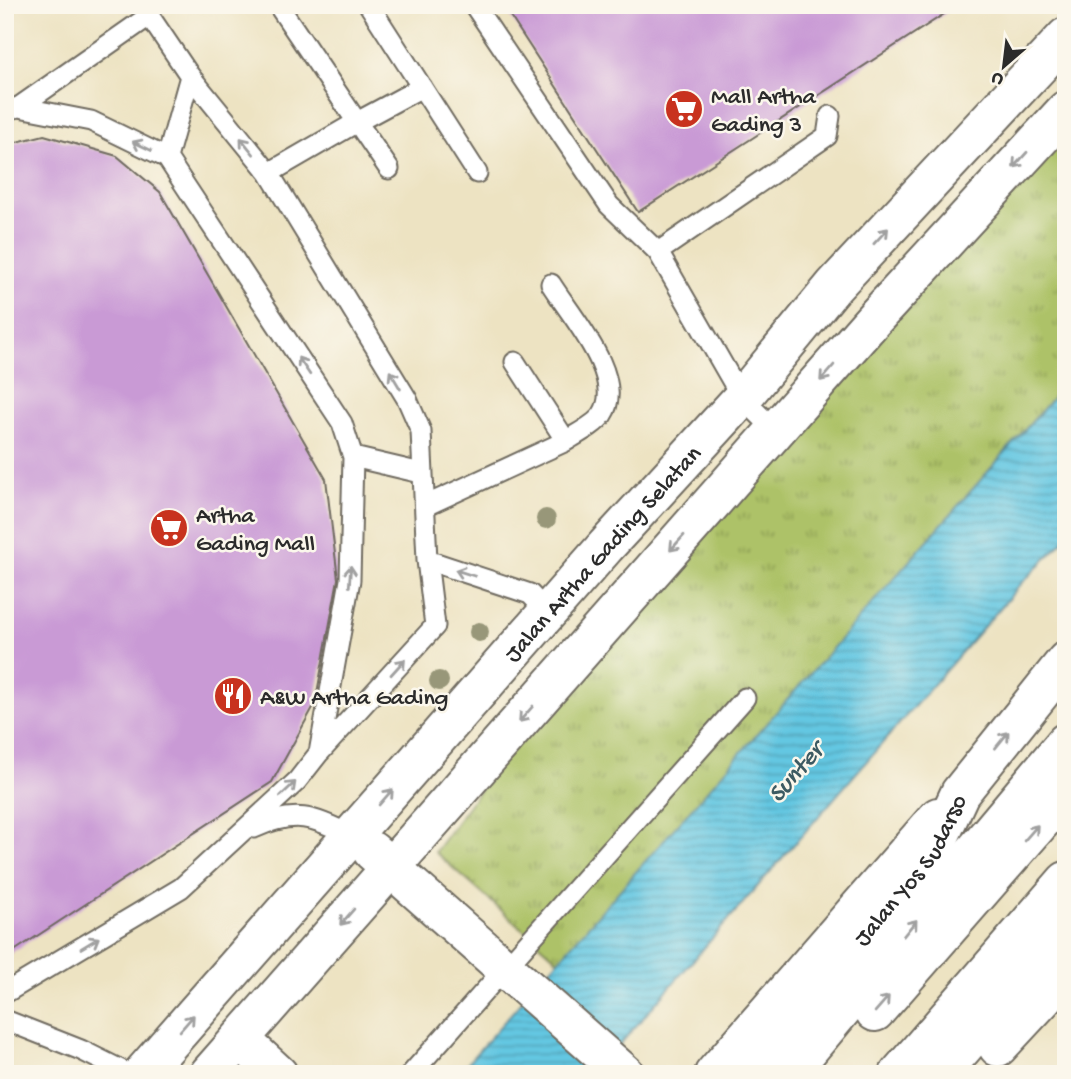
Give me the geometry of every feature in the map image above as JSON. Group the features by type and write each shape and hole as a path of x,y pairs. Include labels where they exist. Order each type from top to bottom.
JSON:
{"main road":[{"name":"Jalan Artha Gading Selatan","path":"142,1074 548,613 742,398 834,286 1066,37"},
{"name":"Jalan Artha Gading Selatan","path":"209,1074 257,1054 584,646 777,432 872,321 1066,110"},
{"path":"548,613 584,646"},
{"name":"Jalan Yos Sudarso","path":"747,1074 932,853 960,793 1066,661"},
{"path":"788,1074 1066,743"},
{"path":"713,1074 960,793"},
{"path":"821,1074 1066,793"},
{"path":"351,836 402,875 625,1074"},
{"path":"899,1074 1066,881"},
{"path":"940,1074 1066,929"},
{"path":"973,1074 1066,974"}],"lane":[{"path":"278,5 389,169"},
{"path":"369,5 477,173"},
{"path":"474,5 609,205 658,252 742,398 777,432"},
{"path":"5,993 181,888 297,781 319,753 435,626 427,560 421,431 407,399 269,173 190,76 146,10 12,109"},
{"path":"167,158 190,76"},
{"path":"269,173 422,87"},
{"path":"12,109 91,121 167,158 342,423 353,457 350,580 319,753"},
{"path":"658,252 827,136 830,116"},
{"path":"425,506 566,441 601,417 610,397 608,375 551,284"},
{"path":"515,362 566,441"},
{"path":"353,457 421,473"},
{"path":"427,560 530,594 548,613"},
{"path":"411,1074 503,965 745,698"},
{"path":"240,834 279,817 316,818 351,836"},
{"path":"926,1074 1066,916"},
{"path":"5,1020 82,1050 129,1074"}],"green space":[{"path":"1066,110 1066,383 559,961 435,852 584,646"}],"water":[{"name":"Sunter","path":"1066,383 1066,538 1021,584 594,1074 458,1074"}],"building":[{"name":"Mall Artha Gading 3","path":"503,5 958,5 638,212"},
{"name":"Artha Gading Mall","path":"44,135 117,156 160,192 326,479 338,579 315,704 272,782 5,957 5,145"}],"place":[{"name":"Mall Artha Gading 3","path":"684,109"},
{"name":"Artha Gading Mall","path":"169,528"},
{"name":"A&W Artha Gading","path":"233,696"}]}
